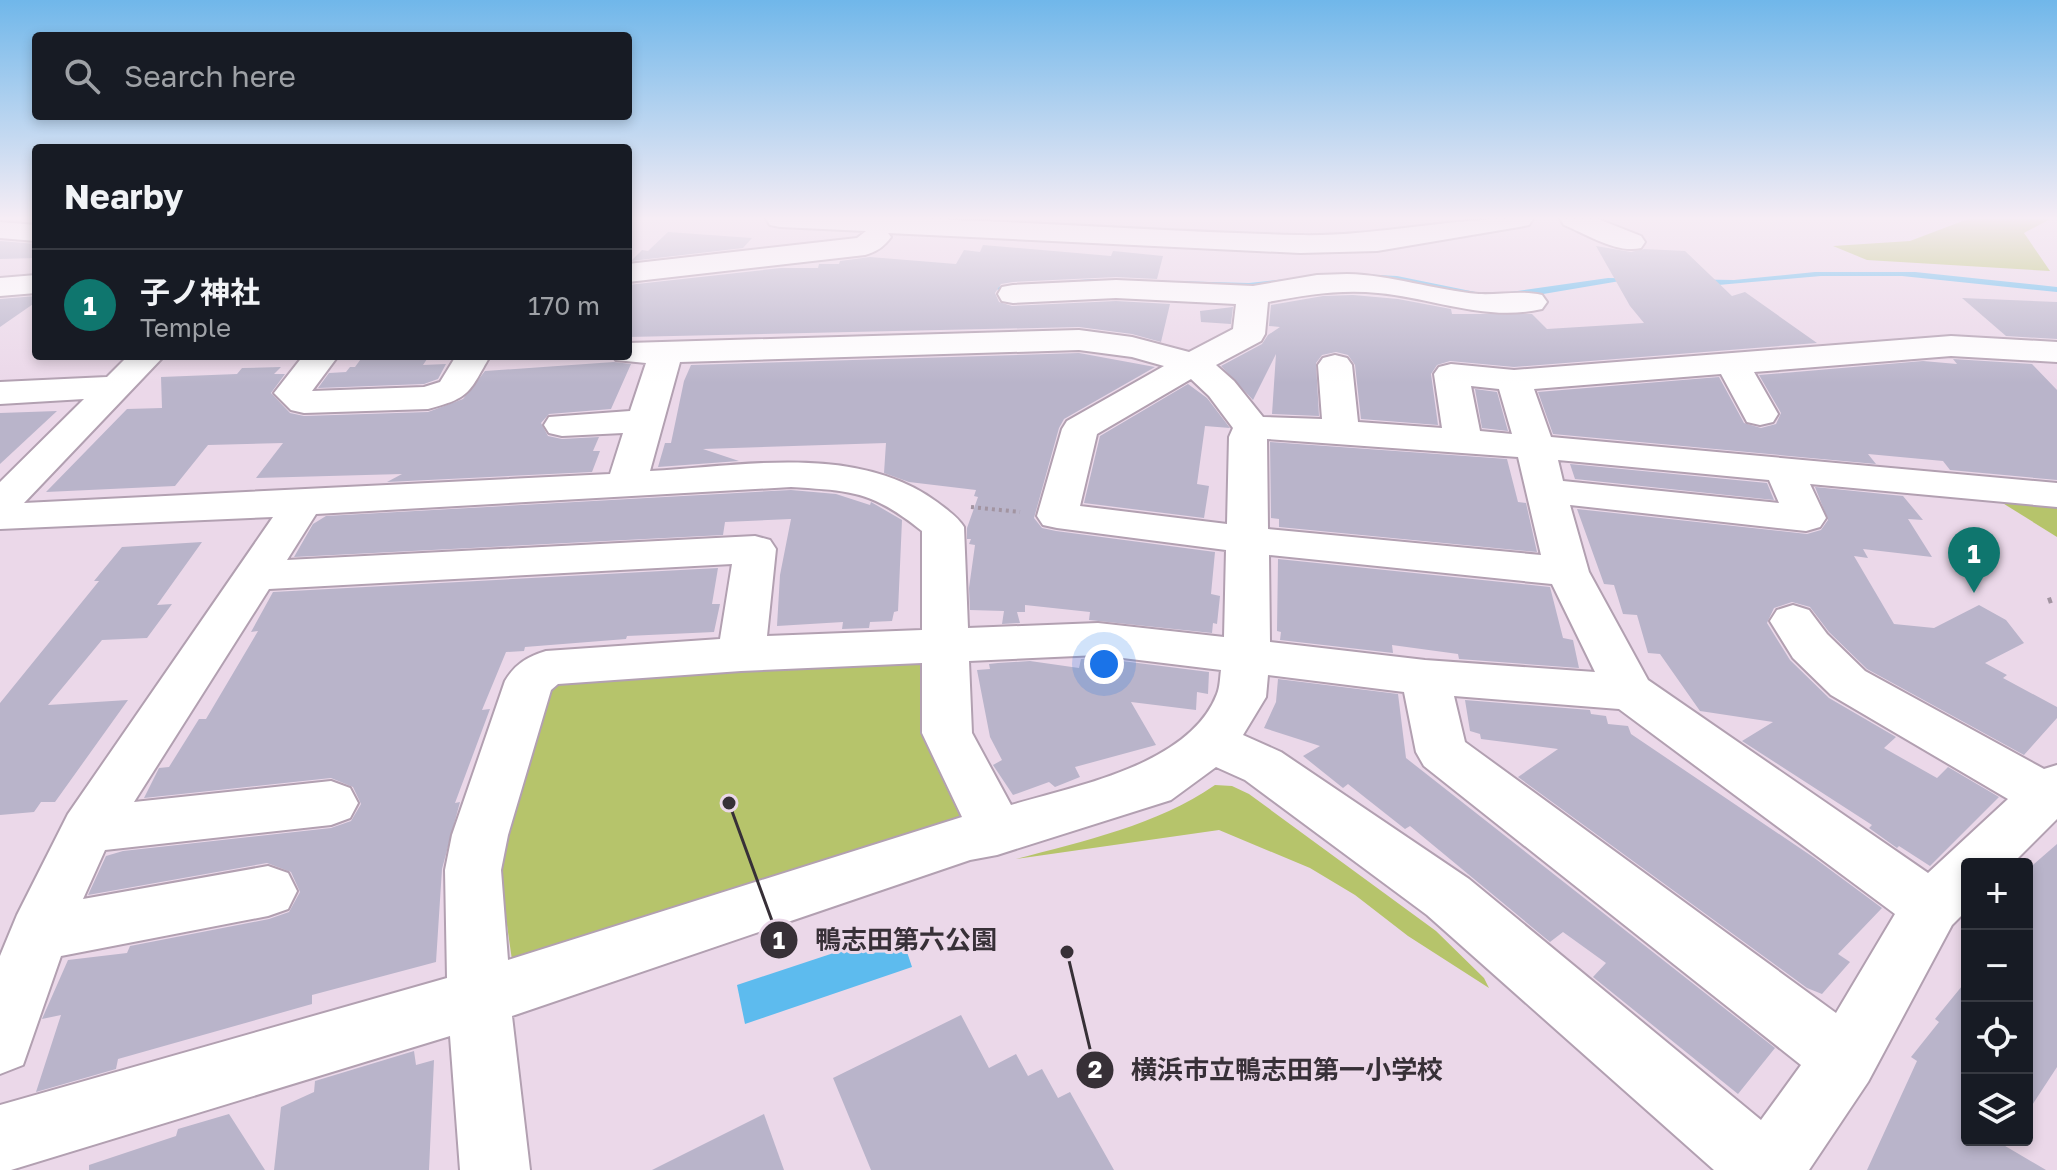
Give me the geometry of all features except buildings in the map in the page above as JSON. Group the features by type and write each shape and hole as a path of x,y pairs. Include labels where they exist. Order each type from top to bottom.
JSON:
{"street":[{"path":"994,341 1021,274"},
{"path":"1079,274 1116,289 1163,286 1253,295 1317,284 1363,283 1421,290 1479,303 1531,302"},
{"path":"1163,286 1166,274"},
{"path":"0,287 32,284"},
{"path":"1253,295 1249,334 1124,401 1080,429 1057,516 1248,540 1567,572"},
{"path":"627,483 645,421 647,352 1079,340 1125,345 1192,366 1216,381 1252,428 1535,447 2057,495"},
{"path":"1463,442 1451,374 1514,380 1951,346 2057,352"},
{"path":"0,505 143,360"},
{"path":"318,360 292,393 304,402 428,398 453,389 471,360"},
{"path":"1732,363 1760,414"},
{"path":"1335,365 1341,432"},
{"path":"1514,380 1535,447 1567,572 1630,692"},
{"path":"0,393 116,387"},
{"path":"562,425 645,421"},
{"path":"0,1139 479,998 970,837 997,832 1152,785 1212,743 1241,697 1247,655 1248,437 1252,428"},
{"path":"1546,491 1806,518 1783,468"},
{"path":"0,517 791,475 862,480 908,500 943,527 947,733 997,832"},
{"path":"0,1043 38,934 87,830 303,503"},
{"path":"260,569 270,575 755,549 741,654"},
{"path":"1789,621 1848,683 2051,790 1981,858"},
{"path":"495,1170 479,998 473,870 480,835 529,681 546,668 741,654 1098,639 1425,677 1630,692 1949,890 1845,1059 1767,1170 1448,897 1263,766 1212,743"},
{"path":"1425,677 1442,752 1845,1059"},
{"path":"87,830 331,803"},
{"path":"38,934 268,891"}],"path":[{"path":"908,500 1057,516"},
{"path":"2048,601 2057,598"}],"green space":[{"path":"1993,497 2057,503 2057,537"},
{"path":"932,658 929,720 938,770 970,837 512,960 494,835 543,692 566,677"},
{"path":"1215,785 1232,786 1249,794 1436,931 1484,978 1489,988 1408,936 1355,895 1310,868 1219,830 1016,859 1144,821 1193,799"}],"water":[{"path":"1335,274 1397,276 1490,295 1608,278 1734,280 1799,274 1930,274 2057,287 2057,292 1902,276 1821,276 1718,285 1620,281 1520,298 1479,298 1413,283 1048,287 904,294 1093,279 1249,283"},
{"path":"900,931 912,967 745,1024 737,985"}],"place":[{"name":"子ノ神社","path":"1974,593"},
{"name":"鴨志田第六公園","path":"729,803"},
{"name":"横浜市立鴨志田第一小学校","path":"1067,952"}]}
